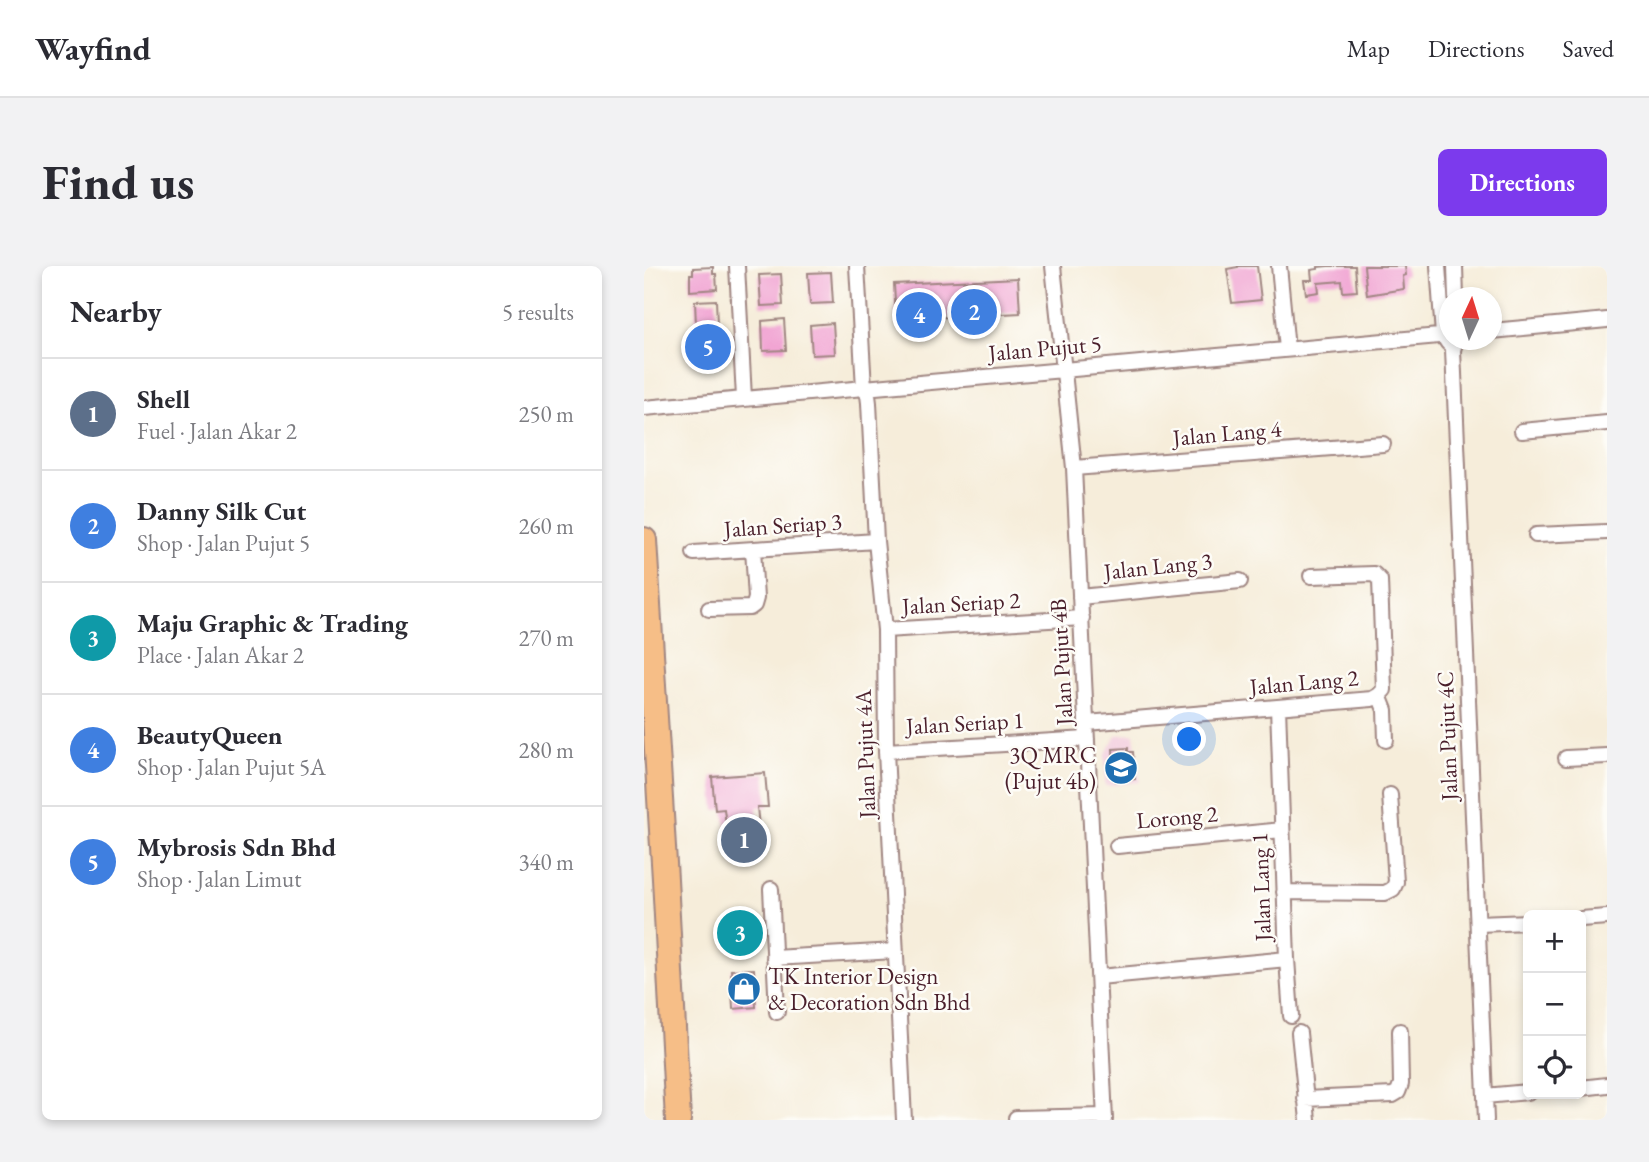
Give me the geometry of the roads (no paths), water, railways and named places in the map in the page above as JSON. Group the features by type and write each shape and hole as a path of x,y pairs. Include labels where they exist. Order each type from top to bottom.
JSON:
{"highway":[{"path":"644,540 678,1120"}],"street":[{"path":"737,266 744,398"},
{"name":"Jalan Pujut 4A","path":"857,266 864,388 869,403 876,541 885,630 886,751 904,1120"},
{"name":"Jalan Pujut 4B","path":"1053,266 1074,468 1105,1118"},
{"path":"1279,266 1287,349"},
{"name":"Jalan Pujut 4C","path":"1438,266 1441,287"},
{"path":"1455,266 1456,287"},
{"path":"1502,330 1607,320"},
{"name":"Jalan Pujut 5","path":"644,408 1287,349 1439,341"},
{"name":"Jalan Pujut 4C","path":"1450,350 1486,1120"},
{"path":"1522,431 1607,423"},
{"name":"Jalan Lang 4","path":"1074,468 1383,443"},
{"path":"1536,535 1607,532"},
{"name":"Jalan Seriap 3","path":"694,553 876,541"},
{"path":"709,609 750,608 754,605 756,598 753,549"},
{"name":"Jalan Lang 2","path":"1087,723 1372,699 1379,695 1384,690 1380,580 1374,574 1311,576"},
{"name":"Jalan Lang 3","path":"1080,597 1240,581"},
{"name":"Jalan Seriap 2","path":"885,630 1082,618"},
{"path":"1379,695 1385,710 1386,740"},
{"name":"Jalan Lang 1","path":"1099,977 1287,959 1278,708"},
{"name":"Jalan Seriap 1","path":"886,751 1087,739"},
{"path":"1566,758 1607,755"},
{"path":"1284,892 1385,893 1393,889 1396,882 1390,795"},
{"name":"Lorong 2","path":"1117,846 1282,830"},
{"path":"771,889 777,1012"},
{"path":"1586,919 1607,917"},
{"path":"1478,925 1523,922"},
{"path":"774,958 895,951"},
{"path":"1287,959 1291,1016"},
{"path":"1305,1099 1393,1094 1398,1091 1401,1084 1400,1031"},
{"path":"1299,1033 1308,1120"},
{"path":"1586,1087 1607,1085"},
{"path":"1485,1096 1523,1092"},
{"path":"1016,1118 1105,1118"}],"place":[{"name":"Danny Silk Cut","path":"974,312"},
{"name":"BeautyQueen","path":"919,315"},
{"name":"Mybrosis Sdn Bhd","path":"708,347"},
{"name":"3Q MRC (Pujut 4b)","path":"1121,768"},
{"name":"Shell","path":"744,840"},
{"name":"Maju Graphic & Trading","path":"740,933"},
{"name":"TK Interior Design & Decoration Sdn Bhd","path":"744,989"}]}
